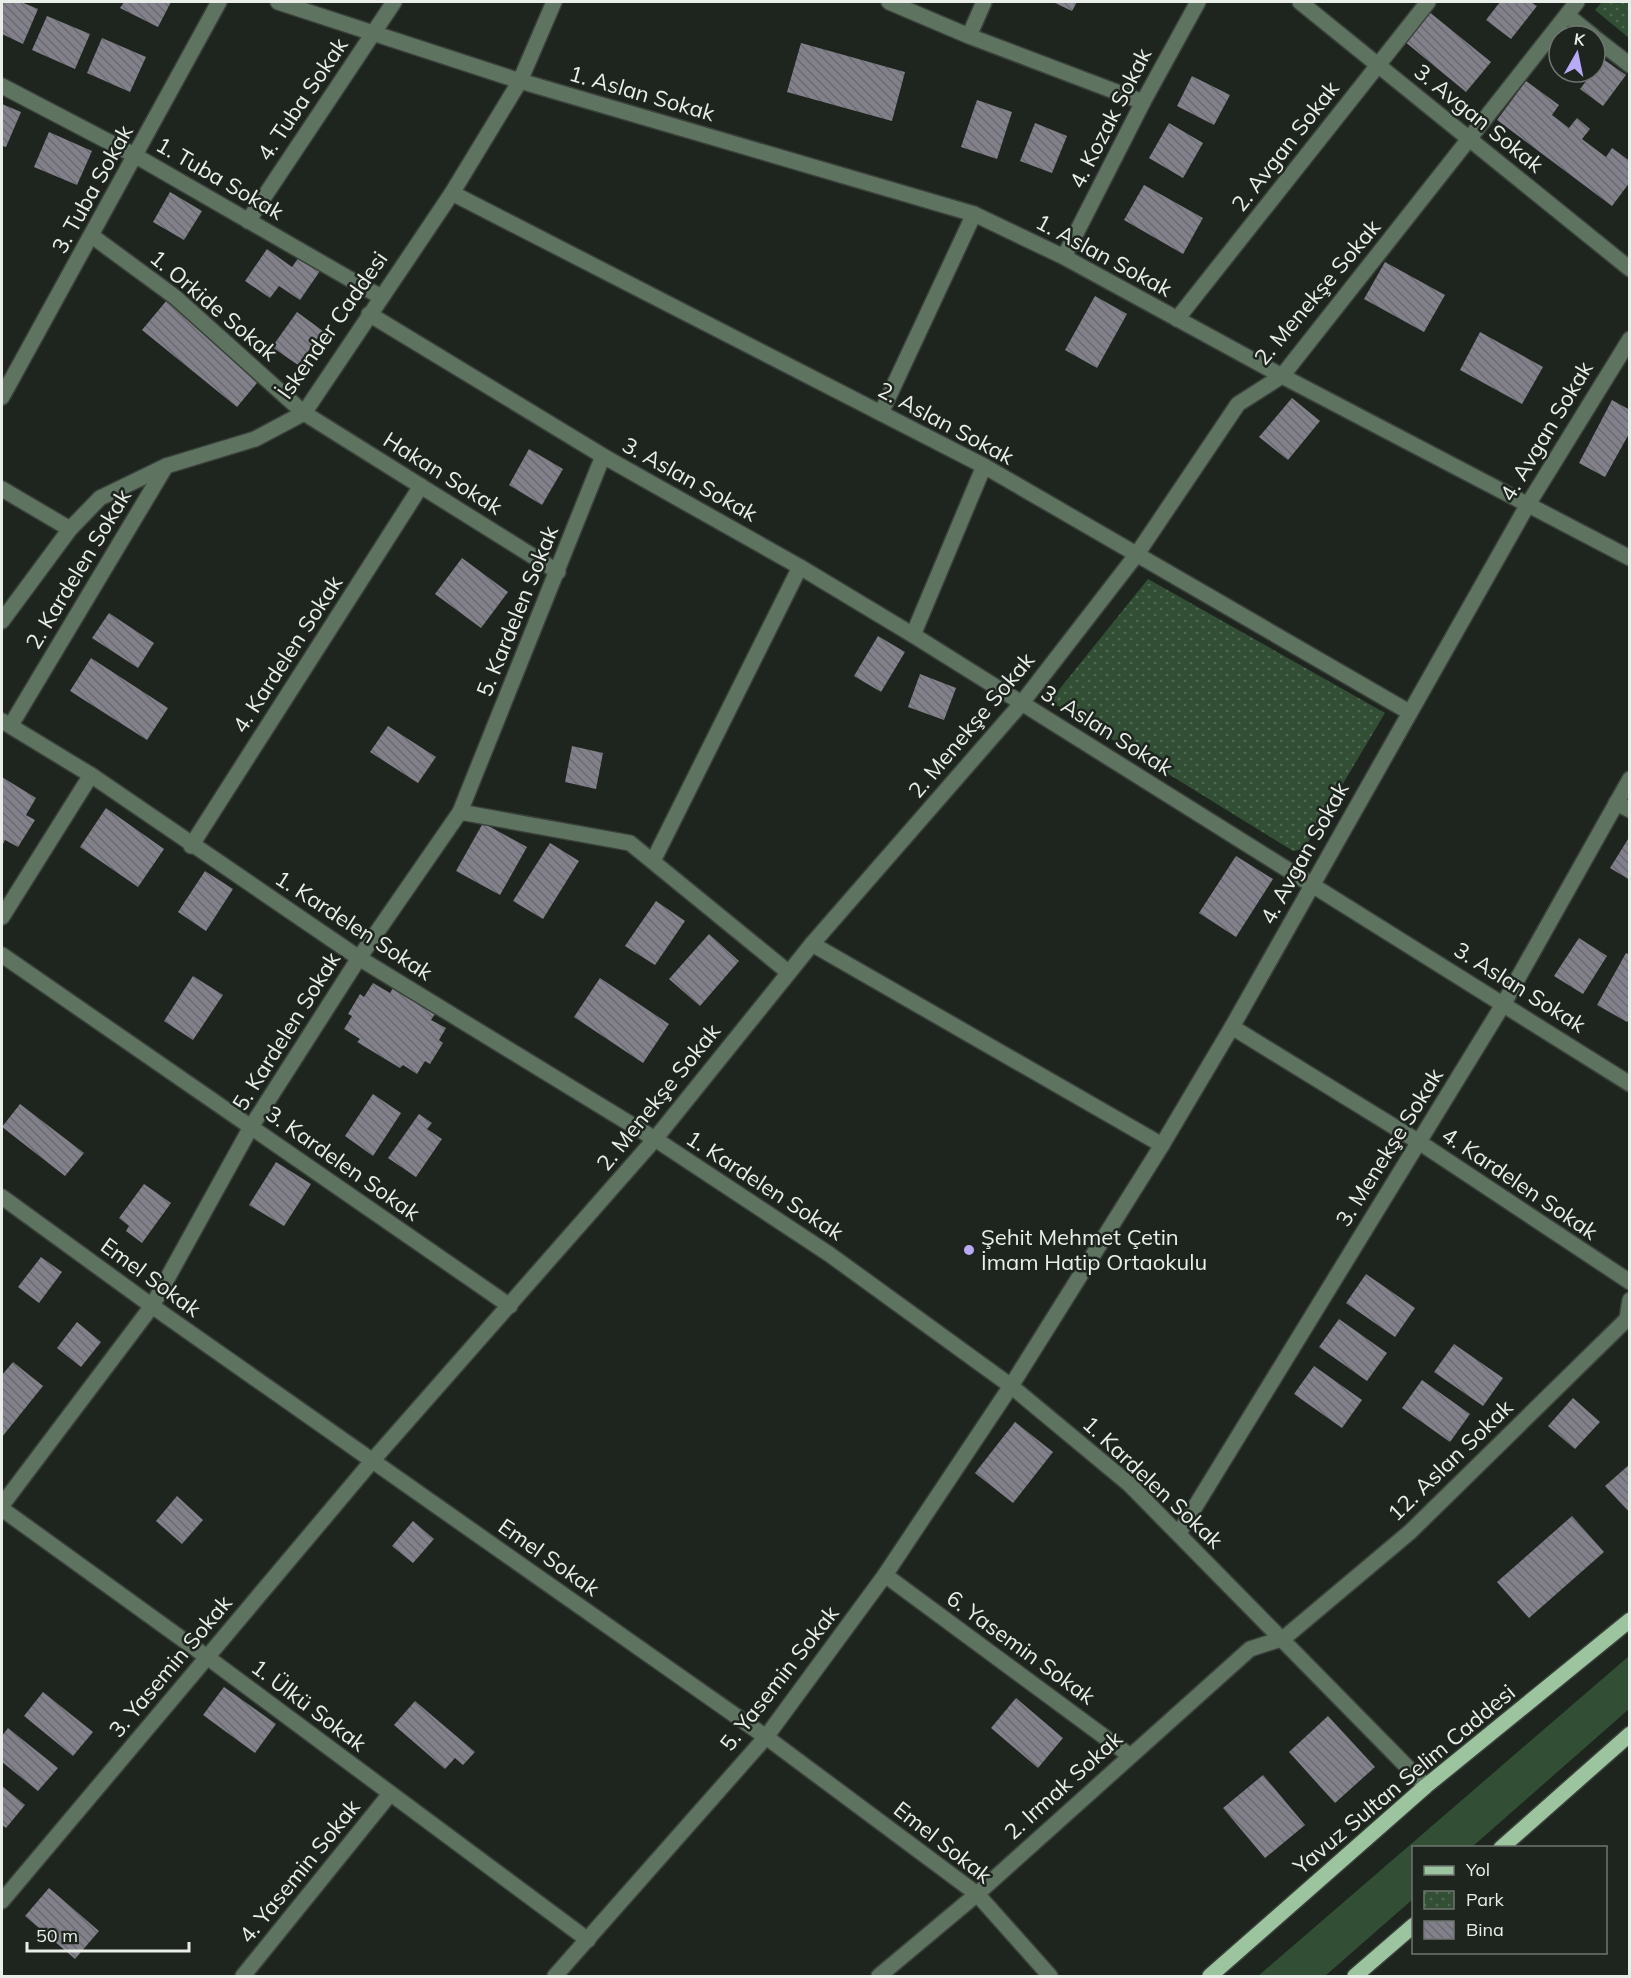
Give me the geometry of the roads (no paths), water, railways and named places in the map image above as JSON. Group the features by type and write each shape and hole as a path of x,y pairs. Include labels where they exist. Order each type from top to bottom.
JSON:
{"main road":[{"name":"Yavuz Sultan Selim Caddesi","path":"1210,1977 1426,1786 1629,1620"},
{"path":"1503,1846 1629,1734"},
{"path":"1355,1977 1412,1926"}],"street":[{"name":"3. Tuba Sokak","path":"2,397 219,2"},
{"name":"1. Aslan Sokak","path":"278,2 520,81 974,214 1064,257 1282,376 1629,558"},
{"name":"4. Tuba Sokak","path":"248,221 394,2"},
{"name":"İskender Caddesi","path":"2,621 70,529 100,498 166,466 255,439 304,413 452,193 520,81 554,2"},
{"path":"889,2 969,36 1143,102"},
{"path":"969,36 984,2"},
{"name":"4. Kozak Sokak","path":"1064,257 1143,102 1198,2"},
{"name":"3. Avgan Sokak","path":"1300,2 1629,270"},
{"name":"2. Avgan Sokak","path":"1177,319 1428,2"},
{"name":"2. Menekşe Sokak","path":"373,1460 655,1140 788,972 1021,704 1137,555 1238,404 1282,376 1577,2"},
{"path":"1567,15 1578,24"},
{"path":"1607,47 1629,65"},
{"name":"1. Tuba Sokak","path":"2,86 136,156 381,297"},
{"name":"2. Aslan Sokak","path":"452,193 984,466 1408,712"},
{"path":"881,413 974,214"},
{"name":"1. Orkide Sokak","path":"92,236 175,297 304,413"},
{"name":"3. Aslan Sokak","path":"369,314 603,456 800,567 913,635 1504,1003 1629,1084"},
{"name":"4. Avgan Sokak","path":"1011,1386 1162,1145 1232,1027 1408,712 1527,506 1629,339"},
{"name":"Hakan Sokak","path":"304,413 558,572"},
{"name":"5. Kardelen Sokak","path":"2,1507 152,1306 251,1127 359,958 460,812 603,456"},
{"name":"2. Kardelen Sokak","path":"6,723 166,466"},
{"path":"913,635 984,466"},
{"name":"4. Kardelen Sokak","path":"191,846 422,486"},
{"path":"2,489 70,529"},
{"path":"653,861 800,567"},
{"name":"1. Kardelen Sokak","path":"6,723 91,775 191,846 359,958 655,1140 830,1254 1011,1386 1129,1484 1284,1638 1426,1786"},
{"path":"2,916 91,775"},
{"name":"3. Menekşe Sokak","path":"1179,1533 1623,806 1629,779"},
{"path":"460,812 630,843 788,972"},
{"path":"812,944 1162,1145"},
{"name":"3. Kardelen Sokak","path":"2,955 510,1306"},
{"name":"4. Kardelen Sokak","path":"1232,1027 1419,1142 1629,1282"},
{"name":"Emel Sokak","path":"2,1197 152,1306 766,1737 977,1894 1050,1977"},
{"name":"12. Aslan Sokak","path":"1284,1638 1418,1524 1627,1319 1629,1300"},
{"name":"5. Yasemin Sokak","path":"555,1977 766,1737 885,1575 1011,1386"},
{"name":"3. Yasemin Sokak","path":"2,1901 373,1460"},
{"name":"1. Ülkü Sokak","path":"2,1507 588,1940"},
{"name":"6. Yasemin Sokak","path":"885,1575 1129,1755"},
{"name":"2. Irmak Sokak","path":"879,1977 977,1894 1129,1755 1250,1649 1284,1638"},
{"name":"4. Yasemin Sokak","path":"243,1977 390,1794"}],"place":[{"name":"Şehit Mehmet Çetin İmam Hatip Ortaokulu","path":"969,1250"}]}
